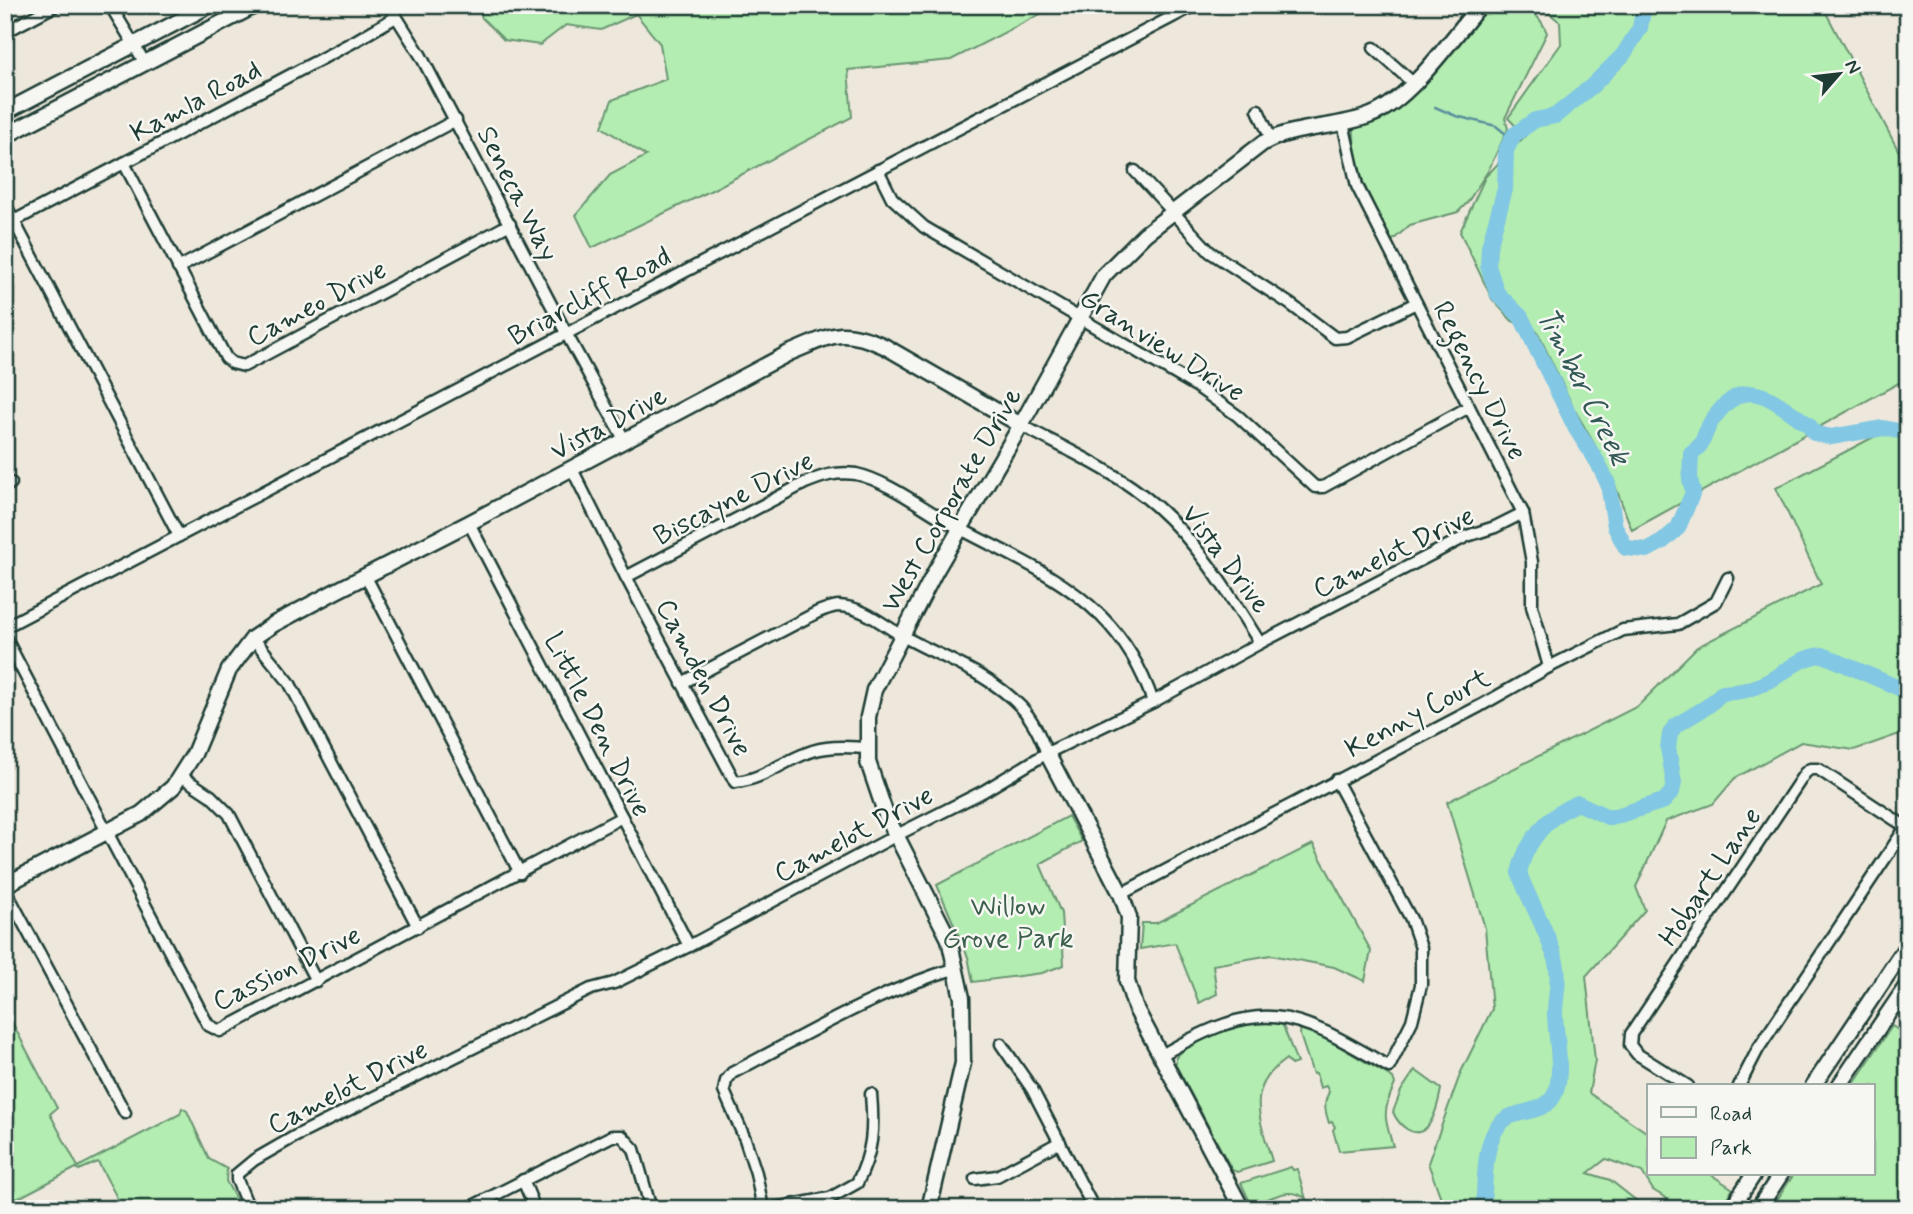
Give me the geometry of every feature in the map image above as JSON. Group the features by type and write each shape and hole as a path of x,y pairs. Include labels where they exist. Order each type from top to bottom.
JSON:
{"street":[{"path":"5,32 56,5"},
{"path":"110,5 114,15 136,44 145,63"},
{"path":"5,112 210,5"},
{"path":"5,136 256,5"},
{"name":"Seneca Way","path":"389,5 421,55 625,441"},
{"name":"Briarcliff Road","path":"5,627 1195,5"},
{"name":"West Corporate Drive","path":"929,1209 963,1063 963,1009 957,968 940,920 886,815 868,762 868,716 873,690 901,635 1104,275 1145,234 1172,212 1271,139 1295,131 1343,123 1381,110 1396,100 1479,5"},
{"path":"1904,5 1908,12"},
{"name":"Kamla Road","path":"14,221 396,17"},
{"path":"1374,48 1413,83"},
{"path":"1258,110 1271,139"},
{"path":"178,268 456,120"},
{"name":"Regency Drive","path":"1343,123 1357,186 1523,513 1532,562 1532,606 1549,667"},
{"name":"Cameo Drive","path":"124,163 226,358 232,363 244,366 510,225"},
{"name":"Granview Drive","path":"877,170 892,198 923,227 1196,386 1238,416 1315,487 1323,487 1469,407"},
{"path":"1135,171 1210,252 1270,290 1335,338 1347,337 1416,303"},
{"path":"5,204 178,536"},
{"name":"Vista Drive","path":"5,887 141,814 173,787 194,754 229,670 253,638 274,624 789,353 836,334 864,337 884,346 1021,425 1084,457 1156,506 1176,525 1212,568 1260,643"},
{"name":"Camden Drive","path":"572,469 735,782 750,781 818,749 867,748"},
{"name":"Biscayne Drive","path":"626,577 805,483 830,473 859,475 877,482 1041,570 1085,601 1117,634 1131,653 1145,679 1153,702"},
{"name":"Camelot Drive","path":"249,1209 237,1174 254,1160 294,1137 591,989 614,983 689,946 984,791 1047,753 1153,702 1260,643 1467,536 1495,527 1523,513"},
{"name":"Little Den Drive","path":"469,523 689,946"},
{"path":"366,576 520,873"},
{"name":"Kenny Court","path":"1121,894 1623,630 1678,624 1716,601 1728,578"},
{"path":"682,683 818,612 837,606 865,613 901,635 957,662 1005,693 1029,717 1121,894 1129,917 1127,981 1135,1007 1242,1209"},
{"name":"Cassion Drive","path":"5,637 208,1025 220,1031 622,817"},
{"path":"253,638 289,682 418,927"},
{"name":"Hobart Lane","path":"1685,1084 1637,1054 1630,1045 1631,1034 1805,773 1818,769 1907,825"},
{"path":"181,776 211,796 229,814 316,981"},
{"path":"1160,1056 1206,1031 1262,1015 1305,1023 1344,1041 1389,1067 1412,1021 1421,985 1421,948 1411,919 1336,780"},
{"path":"1740,1084 1758,1049 1907,825"},
{"path":"5,887 125,1113"},
{"path":"1813,1084 1903,959 1908,944"},
{"path":"763,1209 756,1173 745,1139 724,1091 726,1081 733,1073 910,983 957,968"},
{"path":"1840,1084 1908,984"},
{"path":"1001,1044 1032,1089 1094,1209"},
{"path":"770,1209 830,1198 857,1184 868,1156 874,1128 871,1094"},
{"path":"467,1209 602,1140 622,1136 634,1149 652,1209"},
{"path":"975,1179 997,1176 1060,1142"},
{"path":"1731,1209 1753,1176"},
{"path":"1758,1209 1780,1176"},
{"path":"523,1180 536,1209"}],"green space":[{"path":"477,5 1058,5 951,60 848,70 852,117 710,191 592,248 576,215 610,175 646,156 602,127 612,100 666,79 660,44 636,14 601,30 566,25 540,45 504,40 482,18"},
{"path":"1486,5 1522,7 1536,16 1547,33 1505,118 1508,129 1488,171 1467,203 1458,212 1410,225 1392,241 1360,172 1354,126 1389,113 1415,94"},
{"path":"1539,5 1822,5 1908,169 1908,378 1632,530 1609,470 1573,407 1537,331 1512,321 1492,299 1460,232 1485,177 1525,136 1508,118 1561,44 1560,22"},
{"path":"1908,419 1908,731 1854,750 1801,742 1735,778 1713,804 1666,821 1636,887 1645,910 1586,976 1595,1060 1589,1093 1647,1133 1647,1176 1713,1176 1733,1189 1718,1209 1679,1206 1653,1190 1642,1172 1606,1159 1588,1173 1610,1180 1647,1209 1445,1209 1428,1163 1461,1072 1492,1009 1485,928 1447,802 1638,706 1697,647 1821,584 1776,488"},
{"name":"Willow Grove Park","path":"1068,816 1082,841 1040,864 1061,913 1064,965 1042,973 973,982 968,957 937,885"},
{"path":"1313,844 1371,951 1365,981 1334,967 1271,955 1213,965 1217,994 1199,1003 1175,943 1140,949 1142,923 1156,923"},
{"path":"5,1009 57,1108 50,1114 78,1167 180,1114 182,1108 187,1111 209,1159 227,1169 226,1181 241,1209 123,1209 98,1162 79,1170 76,1168 5,1205 5,1037 9,1034 5,1027"},
{"path":"1265,1020 1282,1023 1297,1063 1291,1065 1286,1059 1273,1070 1260,1093 1260,1118 1272,1161 1237,1172 1232,1170 1176,1066 1176,1057 1205,1037 1229,1028"},
{"path":"1892,1026 1908,1036 1908,1209 1771,1209 1793,1176 1874,1176 1874,1084 1853,1084"},
{"path":"1301,1027 1313,1031 1393,1078 1395,1084 1386,1115 1393,1146 1339,1151 1333,1130 1335,1127 1332,1122 1329,1123 1326,1111 1329,1092 1326,1086 1320,1088 1316,1073 1313,1074 1300,1035"},
{"path":"1415,1070 1441,1089 1427,1127 1422,1131 1412,1132 1403,1126 1393,1112 1401,1091"},
{"path":"1291,1167 1293,1170 1297,1169 1306,1199 1300,1195 1286,1193 1251,1204 1241,1183"}],"waterway":[{"name":"Timber Creek","path":"1644,5 1640,28 1623,55 1592,86 1555,116 1535,120 1514,135 1506,150 1505,189 1489,247 1488,266 1497,293 1521,317 1576,429 1598,463 1608,484 1615,527 1626,548 1647,550 1662,542 1678,528 1693,492 1690,479 1691,453 1702,443 1708,427 1723,406 1735,397 1747,393 1758,394 1782,406 1809,425 1814,433 1831,437 1883,428 1908,433"},
{"path":"1435,107 1456,116 1496,126 1512,139"},
{"name":"Timber Creek","path":"1483,1209 1485,1171 1494,1132 1511,1116 1547,1104 1556,1092 1558,1081 1556,962 1519,873 1527,851 1540,831 1557,814 1578,803 1610,818 1664,801 1672,792 1674,782 1668,748 1670,734 1675,726 1708,706 1722,693 1758,686 1807,658 1823,655 1908,692"}]}
